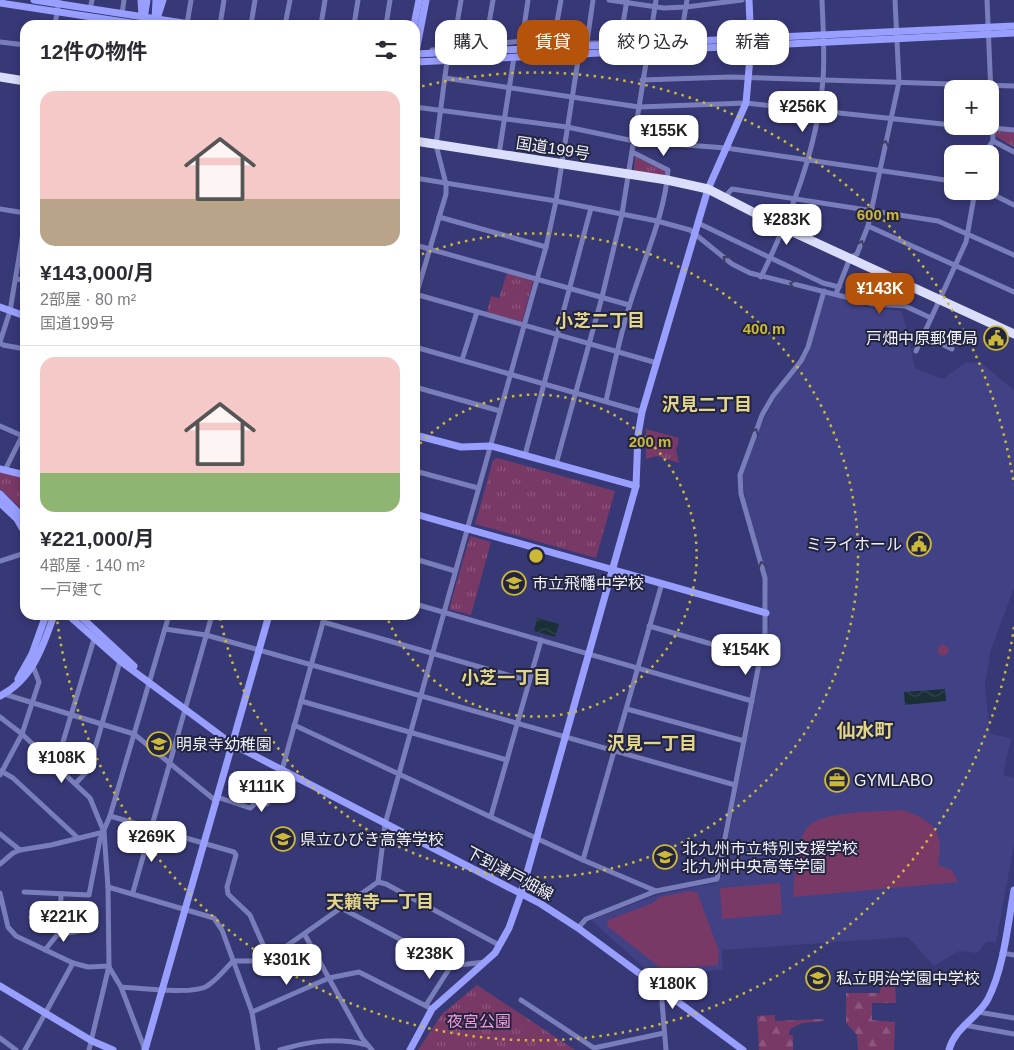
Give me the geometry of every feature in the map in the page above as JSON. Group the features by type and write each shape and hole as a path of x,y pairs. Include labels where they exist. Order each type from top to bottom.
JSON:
{"highway":[{"path":"0,77 20,80"},
{"name":"国道199号","path":"420,142 667,180 708,189 784,228 1014,334"}],"street":[{"path":"34,0 111,20"},
{"path":"90,9 92,0"},
{"path":"122,14 124,0"},
{"path":"141,0 143,17"},
{"path":"143,17 147,0"},
{"path":"156,0 156,20"},
{"path":"157,20 163,0"},
{"path":"188,20 191,0"},
{"path":"221,20 224,0"},
{"path":"252,20 255,0"},
{"path":"287,20 290,0"},
{"path":"322,20 325,0"},
{"path":"355,20 358,0"},
{"path":"387,20 390,0"},
{"path":"415,20 419,0"},
{"path":"420,31 426,0"},
{"path":"458,20 461,0"},
{"path":"490,20 493,0"},
{"path":"525,20 528,0"},
{"path":"557,20 561,0"},
{"path":"589,28 593,0"},
{"path":"609,0 686,7 742,0"},
{"path":"684,20 687,0"},
{"path":"749,0 750,20"},
{"path":"761,277 796,200 819,111 823,79 822,0"},
{"path":"836,294 850,258 857,254 868,226 899,82 895,0"},
{"path":"986,0 991,80"},
{"path":"624,20 627,1"},
{"path":"0,3 58,5 143,17 151,20"},
{"path":"652,20 655,3"},
{"path":"56,20 58,5"},
{"path":"988,31 1014,26"},
{"path":"789,40 988,31 1014,33"},
{"path":"0,42 20,44"},
{"path":"420,56 599,47"},
{"path":"430,54 432,50 435,50"},
{"path":"420,57 435,59"},
{"path":"507,57 517,57"},
{"path":"499,155 514,57"},
{"path":"420,280 439,217 446,184 436,145 446,65"},
{"path":"121,987 164,990 200,989 208,986 233,962 258,961 268,956 305,935 378,882 384,824 546,247 556,201 577,65"},
{"path":"556,464 602,297 622,214 644,65"},
{"path":"429,1007 488,961 509,928 521,894 636,486 638,435 642,412 708,189 746,104 750,65"},
{"path":"445,78 639,107 746,104 944,124"},
{"path":"642,80 749,78 944,83"},
{"path":"999,85 1014,86"},
{"path":"420,108 568,128 634,142 726,148 944,180"},
{"path":"999,129 1014,130"},
{"path":"990,145 993,141 993,135"},
{"path":"993,141 1014,152"},
{"path":"606,402 629,305 657,221 667,180 668,170 632,152"},
{"path":"420,179 556,201 657,221 690,230 732,264 761,277 874,304 905,306 931,318"},
{"path":"724,198 732,188 938,222 1014,255"},
{"path":"999,198 1014,205"},
{"path":"916,350 968,234 974,200"},
{"path":"524,455 591,208"},
{"path":"0,209 20,212"},
{"path":"439,217 546,247"},
{"path":"698,223 823,283 839,287"},
{"path":"868,226 1014,292"},
{"path":"420,246 629,305"},
{"path":"20,260 10,311 0,342 2,345 20,348"},
{"path":"16,279 20,279"},
{"path":"578,928 586,919 656,891 717,879 760,658 766,613 765,578 740,488 739,478 762,415 773,396 801,361 808,346 824,291"},
{"path":"420,297 657,363"},
{"path":"0,308 20,314"},
{"path":"462,360 477,312"},
{"path":"923,335 952,349"},
{"path":"420,348 642,412"},
{"path":"420,388 500,411"},
{"path":"0,426 20,436"},
{"path":"420,435 461,447 491,446 636,486"},
{"path":"20,442 3,470 20,474"},
{"path":"420,472 478,488"},
{"path":"0,494 20,514"},
{"path":"0,503 20,525"},
{"path":"420,515 766,613"},
{"path":"0,561 20,555"},
{"path":"420,560 455,571"},
{"path":"583,860 662,584"},
{"path":"420,605 752,701"},
{"path":"2,695 14,685 26,667 44,620"},
{"path":"2,695 16,686 33,666 52,620"},
{"name":"下到津戸畑線","path":"73,620 120,661 232,744 541,904 578,928 743,1050"},
{"name":"下到津戸畑線","path":"84,620 149,681"},
{"path":"24,892 89,895 100,839 110,816 168,620"},
{"path":"133,892 210,620"},
{"path":"145,1050 164,990 267,620"},
{"path":"2,695 134,734 217,799 250,808 257,802 268,804 284,772 294,725 323,622 529,681"},
{"path":"649,626 760,658"},
{"path":"165,629 206,634 735,785"},
{"path":"56,765 94,639"},
{"path":"491,816 541,640"},
{"path":"76,783 89,769 120,661"},
{"path":"33,666 38,682 22,734 1,772 13,778 78,838"},
{"path":"301,701 507,760"},
{"path":"627,709 744,742"},
{"path":"0,717 22,734 90,798 104,832 108,887 109,966 92,1041 88,1050"},
{"path":"294,725 538,837 583,860 656,891"},
{"path":"110,816 234,852 236,855 227,887 228,894 250,915 268,956"},
{"path":"0,864 13,853 20,850 104,832"},
{"path":"0,834 20,850"},
{"path":"378,882 386,884 499,945"},
{"path":"108,887 133,892 214,918 222,930 252,1012 258,1050"},
{"path":"949,1050 954,1035 988,998 1002,953 1014,890"},
{"path":"0,894 2,917 11,932 73,963 88,967 109,966"},
{"path":"60,934 61,894"},
{"path":"343,909 451,966 488,961"},
{"path":"31,917 60,918"},
{"path":"45,950 60,934 80,931"},
{"path":"305,935 367,1045 372,1050"},
{"path":"1002,953 1014,955"},
{"path":"25,1050 73,963"},
{"path":"109,966 121,987 145,1050"},
{"path":"412,1049 429,1007 451,966"},
{"path":"252,1012 330,978 363,973 429,1007"},
{"path":"0,986 92,1041 114,1050"},
{"path":"661,989 666,1050"},
{"path":"522,1000 594,1048 664,1033"},
{"path":"977,1012 1014,1018"},
{"path":"964,1025 1014,1034"},
{"path":"0,1038 16,1050"},
{"path":"280,1050 296,1045 333,1040 367,1045"}],"shaded area":[{"path":"826,294 871,308 902,311 915,368 943,379 966,362 981,363 1014,390 1014,588 991,649 985,685 990,734 1011,738 1003,775 1014,778 1014,845 996,942 986,942 977,953 959,951 934,966 908,937 722,950 723,970 650,973 591,920 660,894 716,883 721,876 769,625 767,583 746,504 742,475 757,432 778,393 808,353"}],"green space":[{"path":"999,131 1014,132 1014,147 995,136 999,135"},
{"path":"635,157 665,171 665,177 634,171"},
{"path":"507,273 533,281 522,322 487,312 491,296 499,298"},
{"path":"646,429 679,438 676,450 679,463 657,456 646,459"},
{"path":"498,458 615,491 596,558 475,524 493,460"},
{"path":"0,472 20,477 20,507 0,489"},
{"path":"470,536 491,542 471,615 449,609"},
{"path":"943,644 949,650 943,656 937,650"},
{"path":"904,810 915,814 935,829 940,844 938,865 952,870 958,882 793,897 797,852 803,835 814,822 824,818 852,813"},
{"path":"780,883 782,914 722,919 720,888"},
{"path":"690,891 697,892 719,951 718,965 662,969 607,926 608,920 653,903 660,897"},
{"path":"881,984 895,984 896,1003 872,1003 872,1020 895,1022 894,1050 858,1050 857,1035 846,1023 846,993 880,993"},
{"name":"夜宮公園","path":"477,985 575,1050 418,1050 442,1014"},
{"path":"775,1015 775,1021 824,1019 824,1021 802,1023 790,1029 789,1035 793,1035 793,1050 759,1050 757,1016"}],"water":[{"path":"537,618 559,624 555,637 534,631"},
{"path":"945,689 946,701 905,705 904,692"}],"place":[{"name":"戸畑中原郵便局","path":"996,338"},
{"name":"ミライホール","path":"919,544"},
{"name":"市立飛幡中学校","path":"514,583"},
{"name":"明泉寺幼稚園","path":"159,744"},
{"name":"GYMLABO","path":"837,780"},
{"name":"県立ひびき高等学校","path":"283,839"},
{"name":"北九州市立特別支援学校 北九州中央高等学園","path":"665,857"},
{"name":"私立明治学園中学校","path":"818,978"}],"district":[{"name":"小芝二丁目","path":"600,321"},
{"name":"沢見二丁目","path":"707,405"},
{"name":"小芝一丁目","path":"506,678"},
{"name":"仙水町","path":"865,730"},
{"name":"沢見一丁目","path":"652,744"},
{"name":"天籟寺一丁目","path":"380,902"}]}
